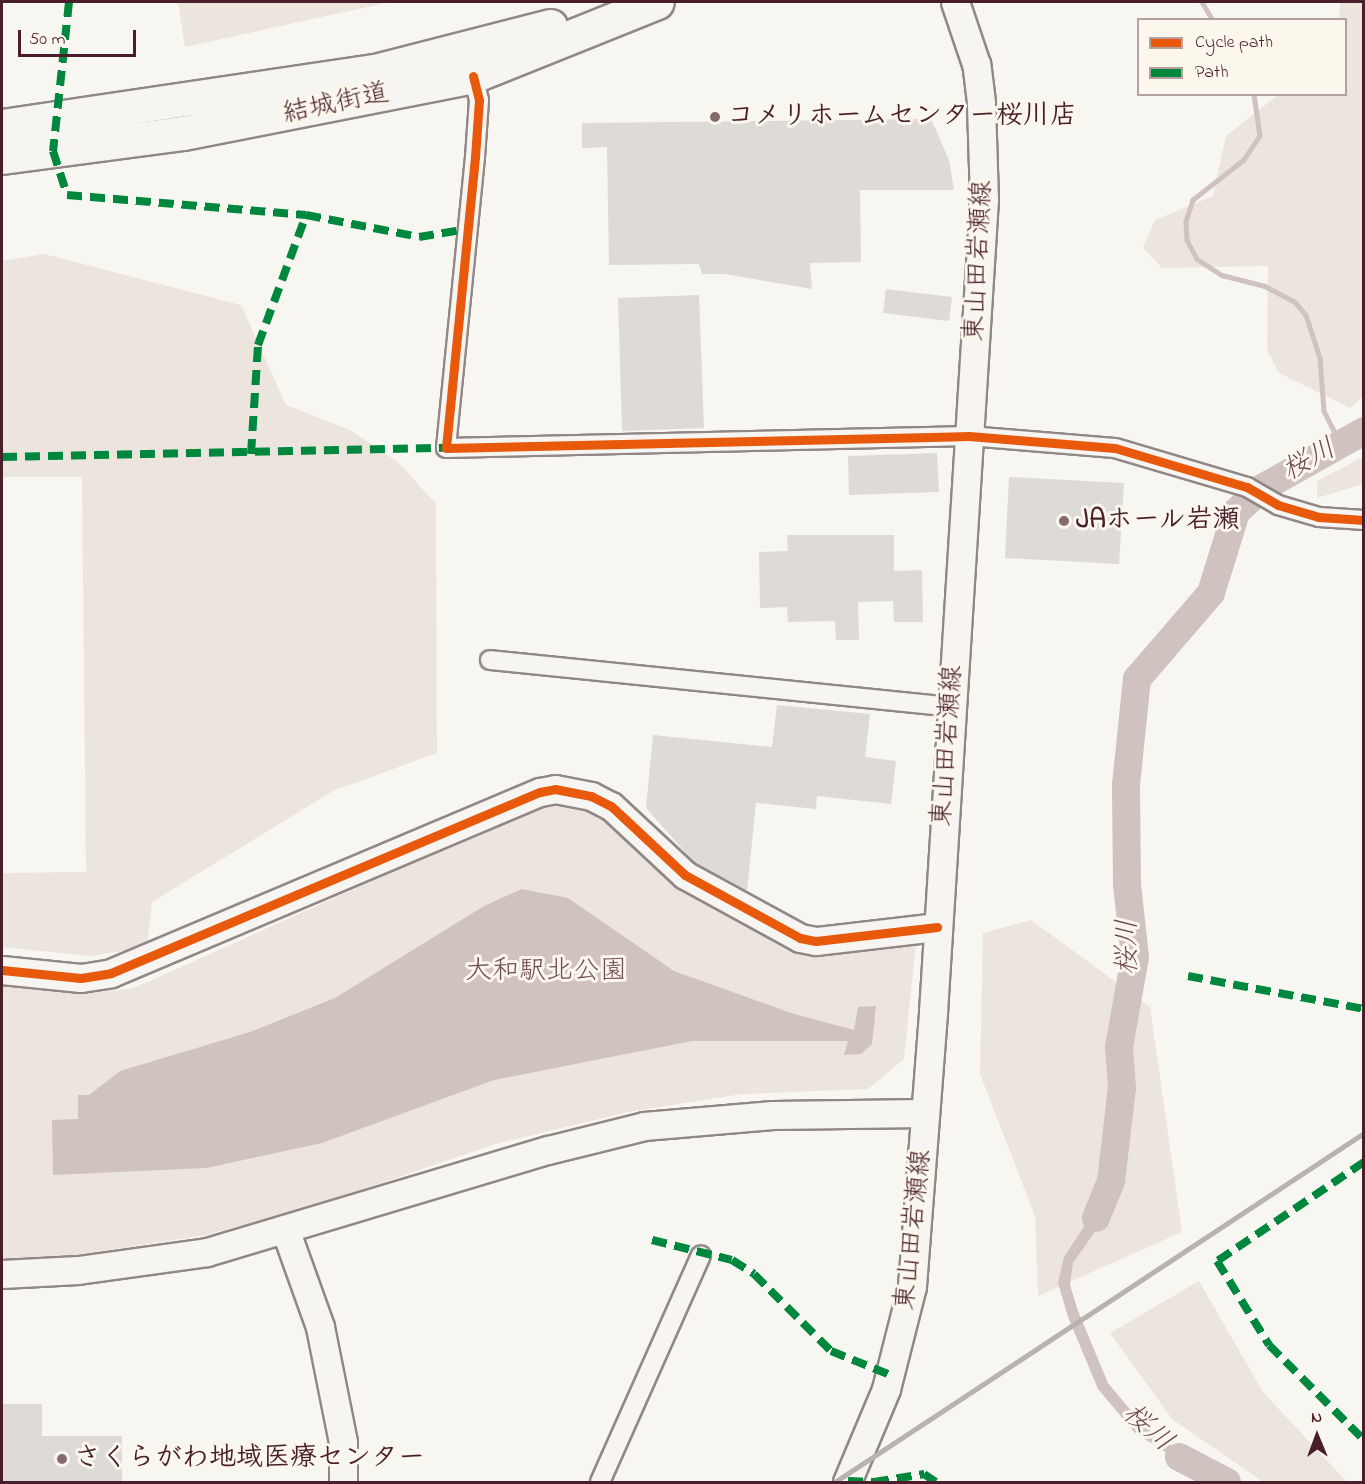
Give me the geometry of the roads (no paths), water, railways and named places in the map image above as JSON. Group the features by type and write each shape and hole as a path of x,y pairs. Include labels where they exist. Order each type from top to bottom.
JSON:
{"highway":[{"name":"結城街道","path":"2,126 375,70 523,34 592,13 613,2"},
{"name":"結城街道","path":"2,157 194,131 473,76 548,49 657,2"}],"street":[{"name":"東山田岩瀬線","path":"847,1482 886,1389 912,1287 925,1113 969,436 985,150 976,64 955,2"},
{"path":"473,76 479,100 475,157 446,448 969,436 1116,448 1247,487 1278,505 1319,517 1364,520"},
{"path":"490,660 950,707"},
{"path":"2,970 81,978 111,973 540,792 555,789 591,796 611,806 685,875 800,938 816,940 937,927"},
{"path":"2,1274 78,1270 207,1252 548,1150 644,1126 773,1115 925,1113"},
{"path":"285,1229 320,1327 343,1442 343,1482"},
{"path":"600,1482 701,1255"}],"water":[{"path":"522,889 568,898 674,971 791,1013 854,1030 858,1007 876,1006 872,1044 861,1054 844,1055 848,1041 692,1041 494,1080 322,1143 207,1168 53,1175 52,1120 78,1119 78,1095 89,1095 120,1071 250,1032 335,998 484,906"},
{"path":"1105,1180 1116,1183 1099,1226 1073,1263 1070,1285 1078,1311 1108,1383 1143,1425 1183,1454 1214,1470 1209,1479 1135,1433 1098,1389 1068,1317 1058,1283 1064,1257 1087,1222"}],"waterway":[{"path":"1202,2 1212,18"},
{"path":"1254,96 1260,136 1244,160 1193,200 1186,221 1187,240 1197,259 1222,275 1265,286 1295,302 1306,315 1320,358 1324,411 1341,445"},
{"name":"桜川","path":"1096,1218 1111,1181 1122,1088 1119,1047 1135,957 1127,885 1126,785 1137,679 1211,593 1236,512 1264,487 1364,431"},
{"name":"桜川","path":"1179,1457 1227,1482"}],"railway":[{"path":"835,1482 1364,1133"}],"place":[{"name":"コメリホームセンター桜川店","path":"715,117"},
{"name":"JAホール岩瀬","path":"1064,521"},
{"name":"さくらがわ地域医療センター","path":"62,1459"}],"park label":[{"name":"大和駅北公園","path":"546,972"}]}
